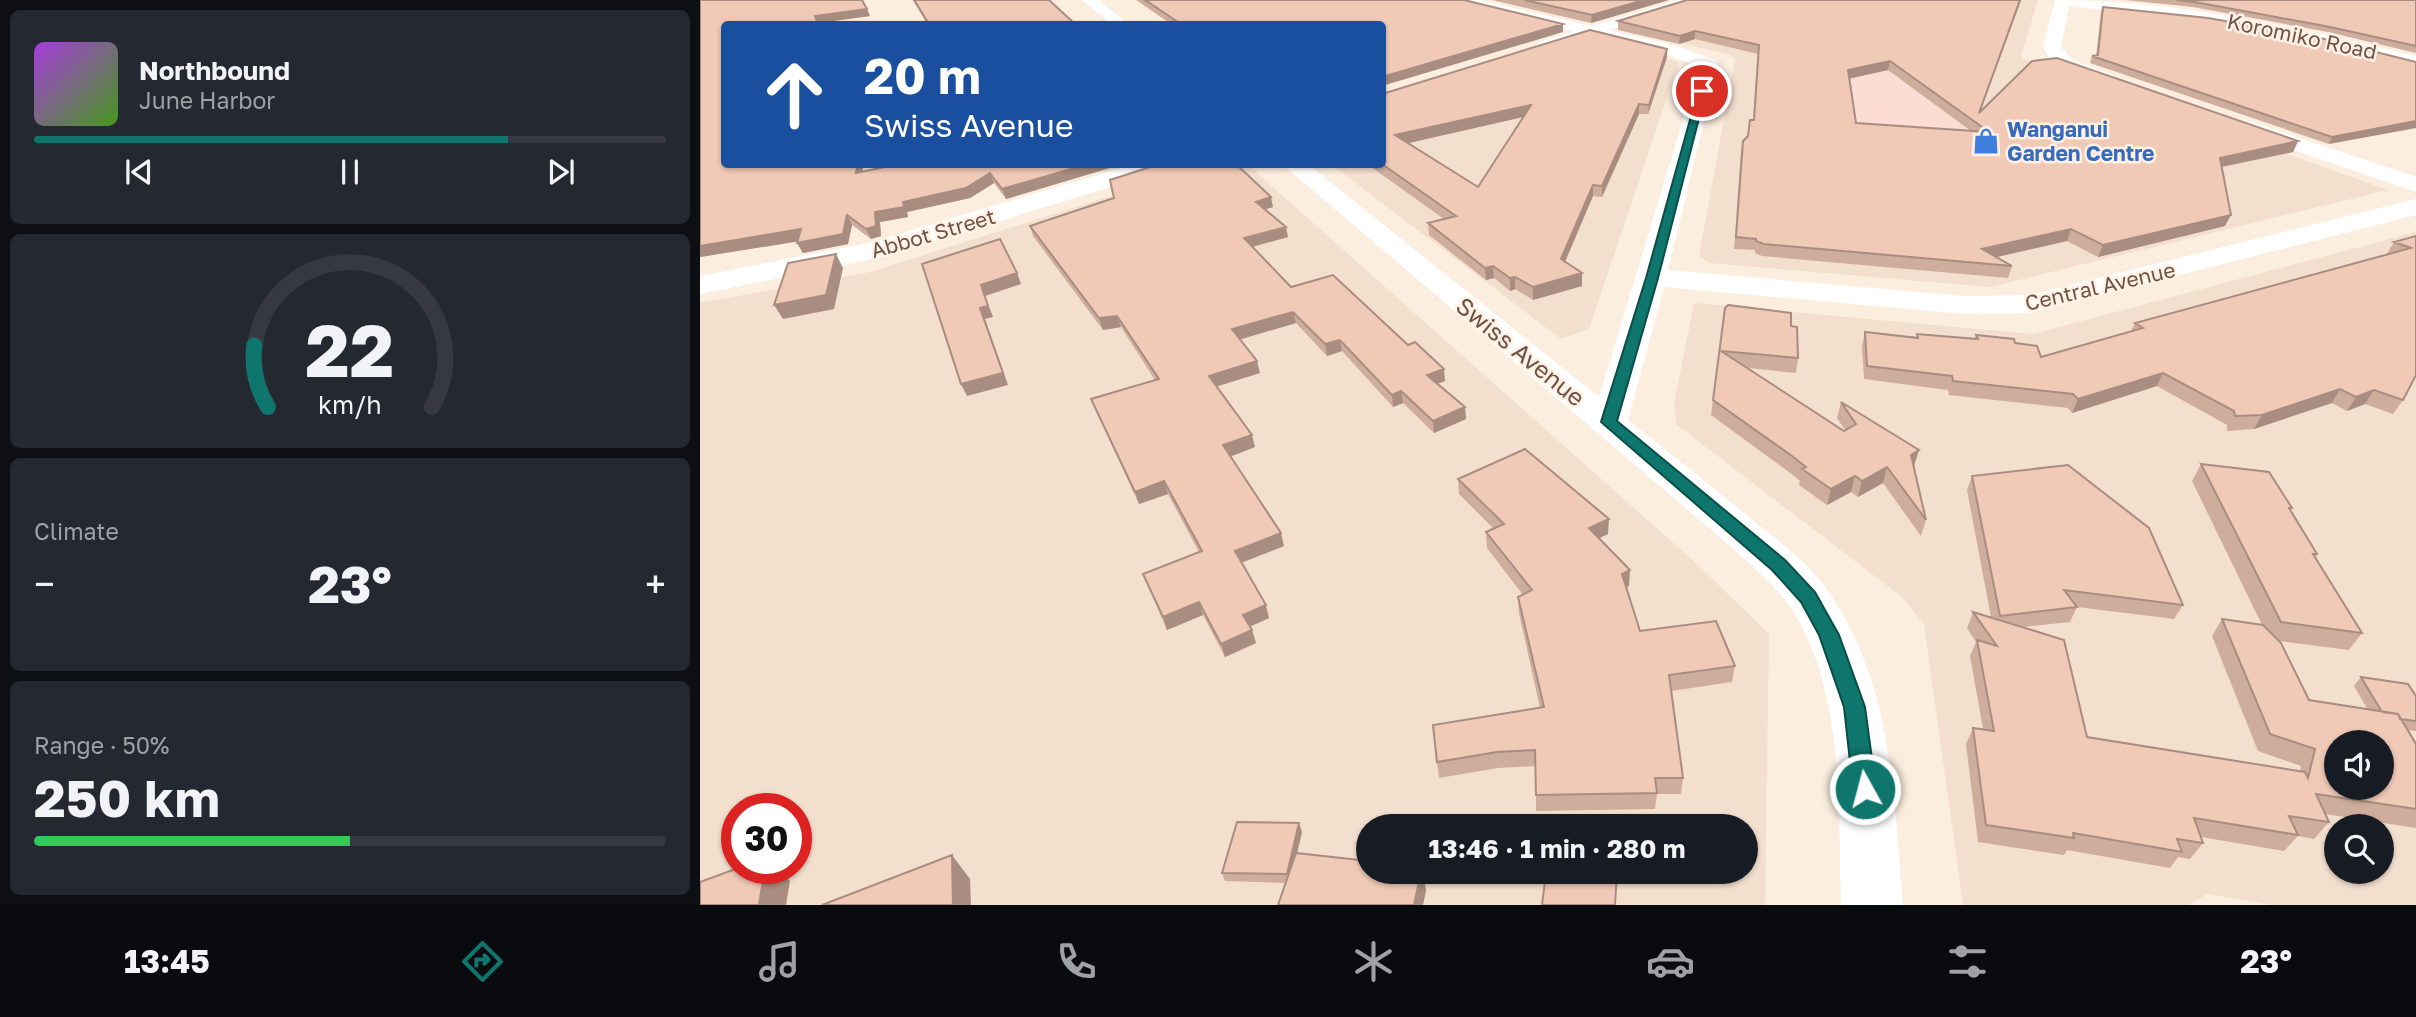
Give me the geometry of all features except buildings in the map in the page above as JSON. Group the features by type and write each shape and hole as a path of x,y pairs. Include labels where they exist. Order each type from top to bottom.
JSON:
{"street":[{"path":"1090,0 1116,21"},
{"path":"1461,0 1671,50 1709,64 1652,278 1609,422"},
{"path":"1527,52 1694,0"},
{"path":"2063,1 2052,47 2054,53 2070,65 2128,86"},
{"name":"Koromiko Road","path":"2063,1 2206,16 2315,36 2416,62"},
{"path":"2230,121 2416,185"},
{"path":"2357,165 2404,158"},
{"name":"Abbot Street","path":"700,285 873,251 1148,168"},
{"name":"Swiss Avenue","path":"1298,168 1609,422 1779,565 1808,597 1829,635 1854,707 1865,789 1872,905"},
{"name":"Central Avenue","path":"1652,278 1964,305 2030,304 2416,207"}],"shaded area":[{"path":"1880,0 2038,0 2021,56 2023,59 2151,105 1855,133 2161,109 2388,190 1990,287 1709,263 1699,256 1735,59 1728,54 1627,31"},
{"path":"1604,43 1679,62 1589,329 1561,339 1336,168 1386,168 1386,108"},
{"path":"1847,71 1906,71 1966,110 2021,103 2064,121 1860,190"},
{"path":"1199,168 1251,168 1697,564 1769,634 1765,905 700,905 700,303 870,272"},
{"path":"2416,232 2416,905 2272,905 2207,894 2189,905 1963,905 1924,624 1902,597 1677,425 1674,404 1694,303 2033,334"}],"place":[{"name":"Wanganui Garden Centre","path":"1986,141"}],"route":[{"path":"1702,91 1652,278 1609,422 1779,565 1808,597 1829,635 1854,707 1865,789"}]}
